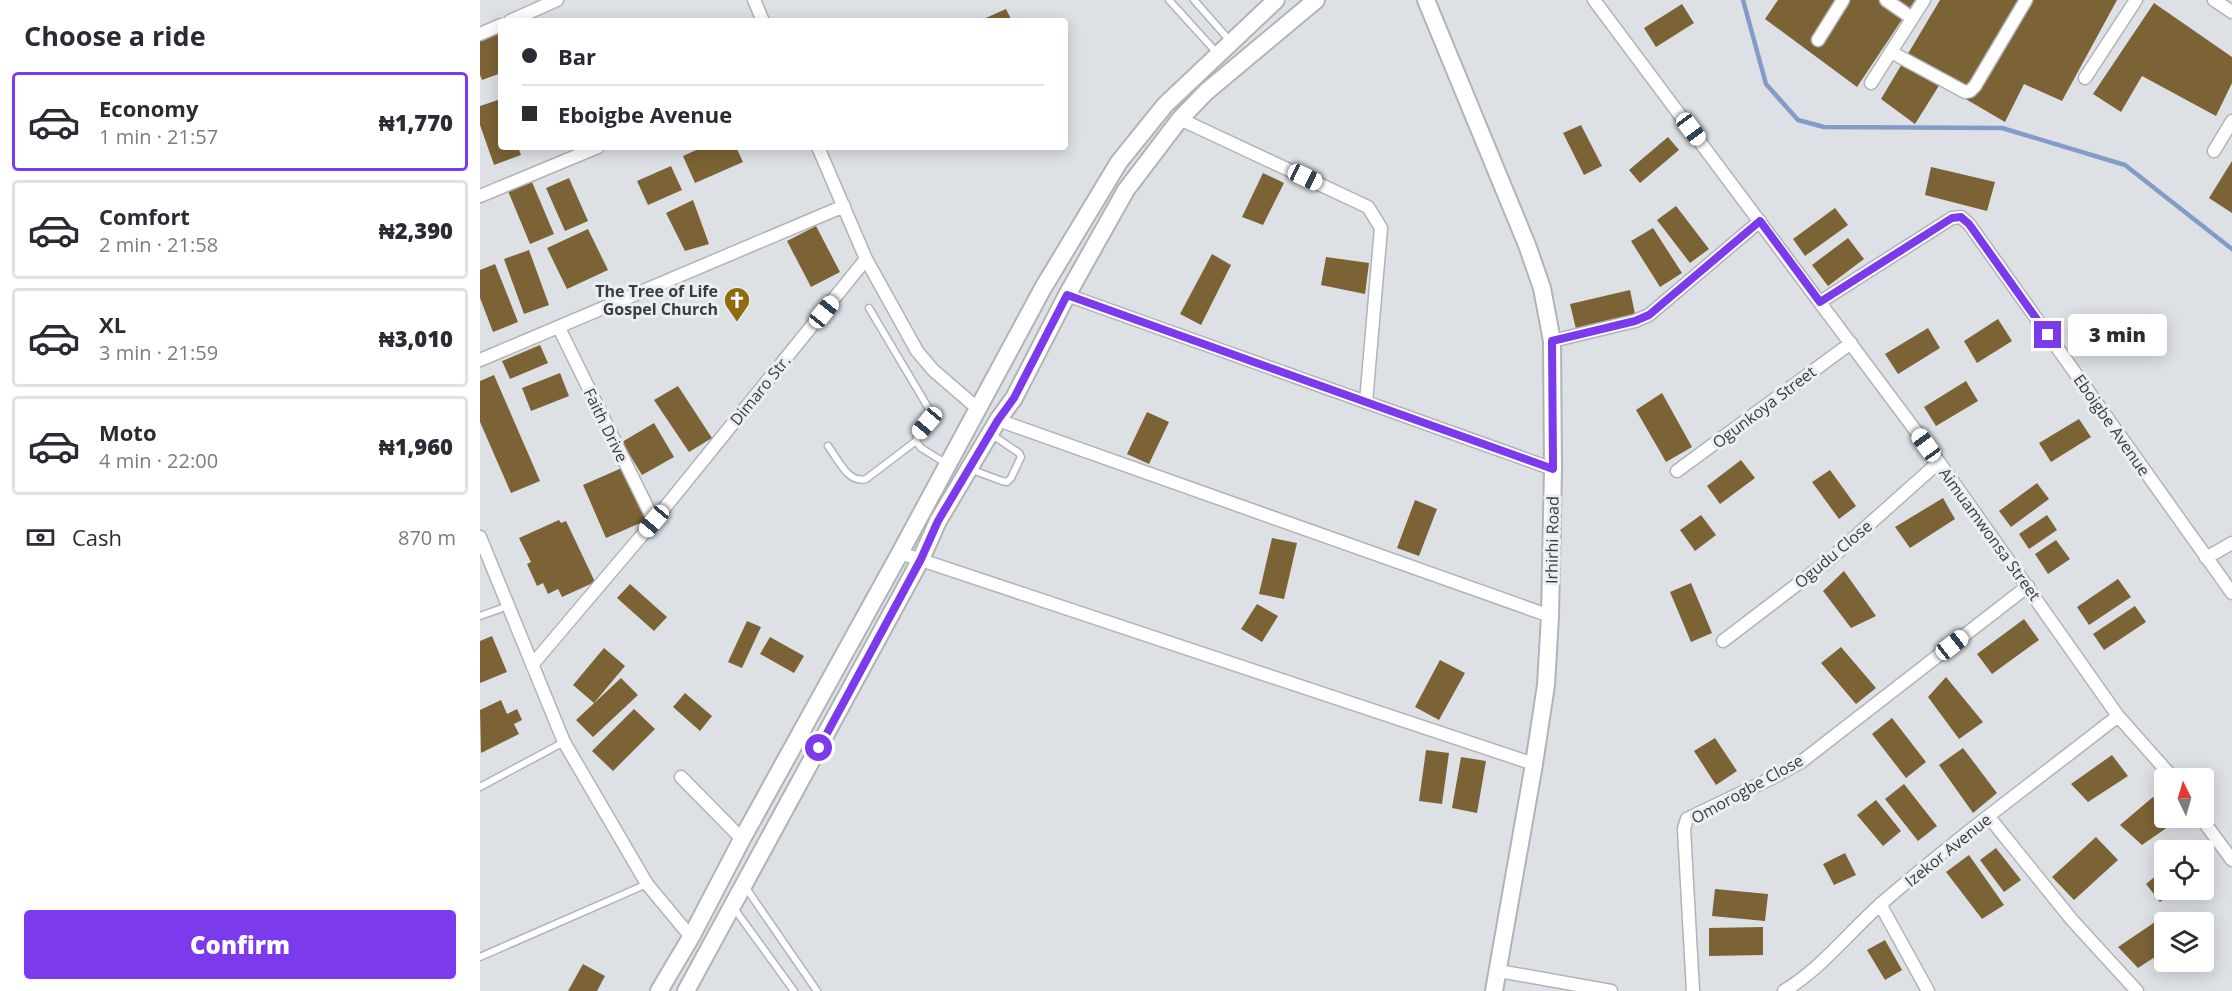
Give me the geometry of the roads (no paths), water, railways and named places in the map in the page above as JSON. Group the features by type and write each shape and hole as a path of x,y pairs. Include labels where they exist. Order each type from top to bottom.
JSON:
{"main road":[{"path":"659,991 691,937 742,839 1043,288 1119,162 1165,105 1276,0"},
{"path":"686,991 921,559 938,521 1014,398 1067,295 1126,190 1180,119 1206,92 1316,0"},
{"name":"Irhirhi Road","path":"1426,0 1527,245 1542,288 1552,341 1553,469 1546,685 1494,991"}],"street":[{"path":"517,18 557,0"},
{"path":"754,0 762,18"},
{"name":"Aimuamwonsa Street","path":"1594,0 1851,343 2028,586 2118,716 2164,768"},
{"path":"1818,40 1843,0"},
{"path":"1886,0 1912,18"},
{"path":"1871,83 1924,0"},
{"path":"1891,52 1965,92 1970,91 2026,0"},
{"path":"2085,78 2136,0"},
{"path":"2214,0 2232,12"},
{"path":"480,34 498,26"},
{"path":"1180,119 1368,207 1381,228 1366,402"},
{"path":"2214,151 2232,122"},
{"path":"480,195 591,150"},
{"path":"819,150 866,259 917,351 933,370 977,408"},
{"path":"480,360 844,206"},
{"name":"Eboigbe Avenue","path":"1820,302 1952,218 1961,217 1969,224 2232,593"},
{"path":"1552,341 1635,321 1649,315 1760,221"},
{"name":"Dimaro Str.","path":"532,665 654,521 866,259"},
{"path":"1067,295 1553,469"},
{"name":"Faith Drive","path":"559,328 654,521"},
{"name":"Ogunkoya Street","path":"1677,471 1851,343"},
{"path":"994,427 1550,616"},
{"name":"Ogudu Close","path":"1723,641 1829,560 1938,462"},
{"path":"480,537 564,742 647,884 691,937"},
{"path":"2206,558 2232,543"},
{"path":"900,553 1534,764"},
{"name":"Omorogbe Close","path":"1693,991 1684,829 1687,819 1801,762 2028,586"},
{"name":"Izekor Avenue","path":"1791,989 1842,944 1880,904 2118,716"},
{"path":"681,777 742,839"},
{"path":"1989,817 2072,920 2137,991"},
{"path":"2208,828 2232,860"},
{"path":"1880,904 1929,991"},
{"path":"1499,971 1611,991"}],"lane":[{"path":"1169,0 1219,55"},
{"path":"1194,0 1232,42"},
{"path":"828,446 852,479 859,481 866,479 916,441 918,434 931,416 869,308"},
{"path":"969,469 1002,481 1007,482 1011,478 1021,457 994,427"},
{"path":"916,441 921,448 947,465"},
{"path":"480,616 508,606"},
{"path":"480,787 564,742"},
{"path":"480,957 647,884"},
{"path":"744,885 815,988 806,991"},
{"path":"733,907 794,991"}],"waterway":[{"path":"1743,0 1766,84 1798,120 1824,127 2002,128 2125,165 2232,249"}],"place":[{"name":"The Tree of Life Gospel Church","path":"737,323"}]}
